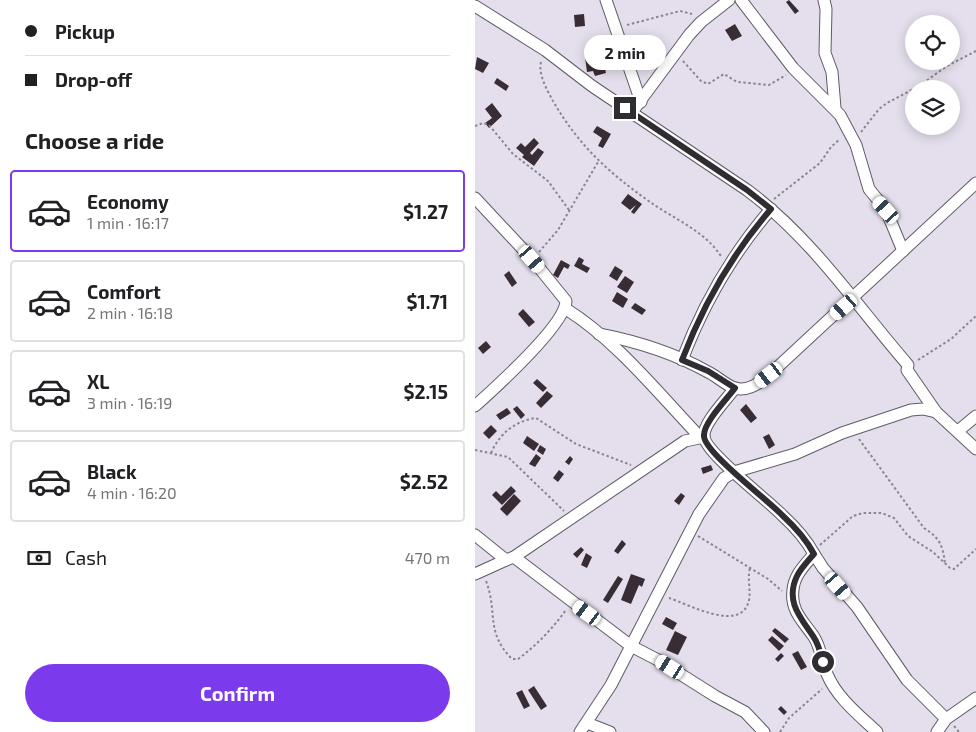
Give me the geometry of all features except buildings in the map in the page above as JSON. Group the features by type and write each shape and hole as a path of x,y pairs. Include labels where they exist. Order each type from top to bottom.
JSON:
{"street":[{"path":"606,0 641,102"},
{"path":"632,112 703,20 729,0"},
{"path":"741,0 793,68 835,108 851,135 869,189 886,210 903,251"},
{"path":"824,0 826,9 825,53 832,72 835,108"},
{"path":"475,6 545,50 592,86 769,207 807,243 855,298 908,365 907,370 936,412 976,449"},
{"path":"599,334 620,338 682,360 708,371 735,388 749,388 760,383 855,298 976,183"},
{"path":"475,198 532,259 566,301 565,309 544,338 476,403"},
{"path":"682,360 706,302 769,207"},
{"path":"565,309 599,334 663,396 718,458 782,515 807,541 823,568 857,607 907,680 946,719"},
{"path":"479,572 510,558 685,441 701,437 711,419 735,388"},
{"path":"610,732 583,728 631,646 690,531 713,492 724,478 734,472 795,454 852,430 911,410 923,409 936,412"},
{"path":"958,431 976,416"},
{"path":"475,535 572,602 631,646 745,712 764,732"},
{"path":"813,552 798,573 793,589 793,602 799,618 816,641 826,673 842,699 877,732"},
{"path":"937,732 946,719 976,698"}],"path":[{"path":"616,29 679,11 703,20"},
{"path":"545,50 540,65 543,81 573,130 598,162 650,202 710,242 721,256 727,270"},
{"path":"769,207 784,190 820,163 831,147 864,129 876,112 887,103 919,86 947,66 976,51"},
{"path":"675,54 701,80 709,84 727,74 737,82 769,85 786,76 793,68"},
{"path":"475,126 489,125 513,154 539,171 569,210"},
{"path":"532,259 546,245 598,162"},
{"path":"908,365 951,339 976,316"},
{"path":"491,453 500,436 506,430 536,418 576,444 645,468"},
{"path":"852,430 924,528 938,538 943,547 945,564"},
{"path":"475,450 508,457 571,518"},
{"path":"813,552 853,516 874,512 888,514 894,518 909,536 954,569 976,549"},
{"path":"690,531 768,579 793,602"},
{"path":"657,593 705,612 733,616 742,611 749,601 747,580 750,568"},
{"path":"479,572 489,589 492,626 501,648 512,659 518,659 550,632 572,602"},
{"path":"780,732 789,718 820,692 826,683 826,673"}],"route":[{"path":"625,108 747,190 771,209 745,242 706,302 682,360 708,371 735,388 711,419 703,437 718,458 782,515 807,541 814,554 798,573 793,589 793,602 799,618 813,636 823,662"}]}
